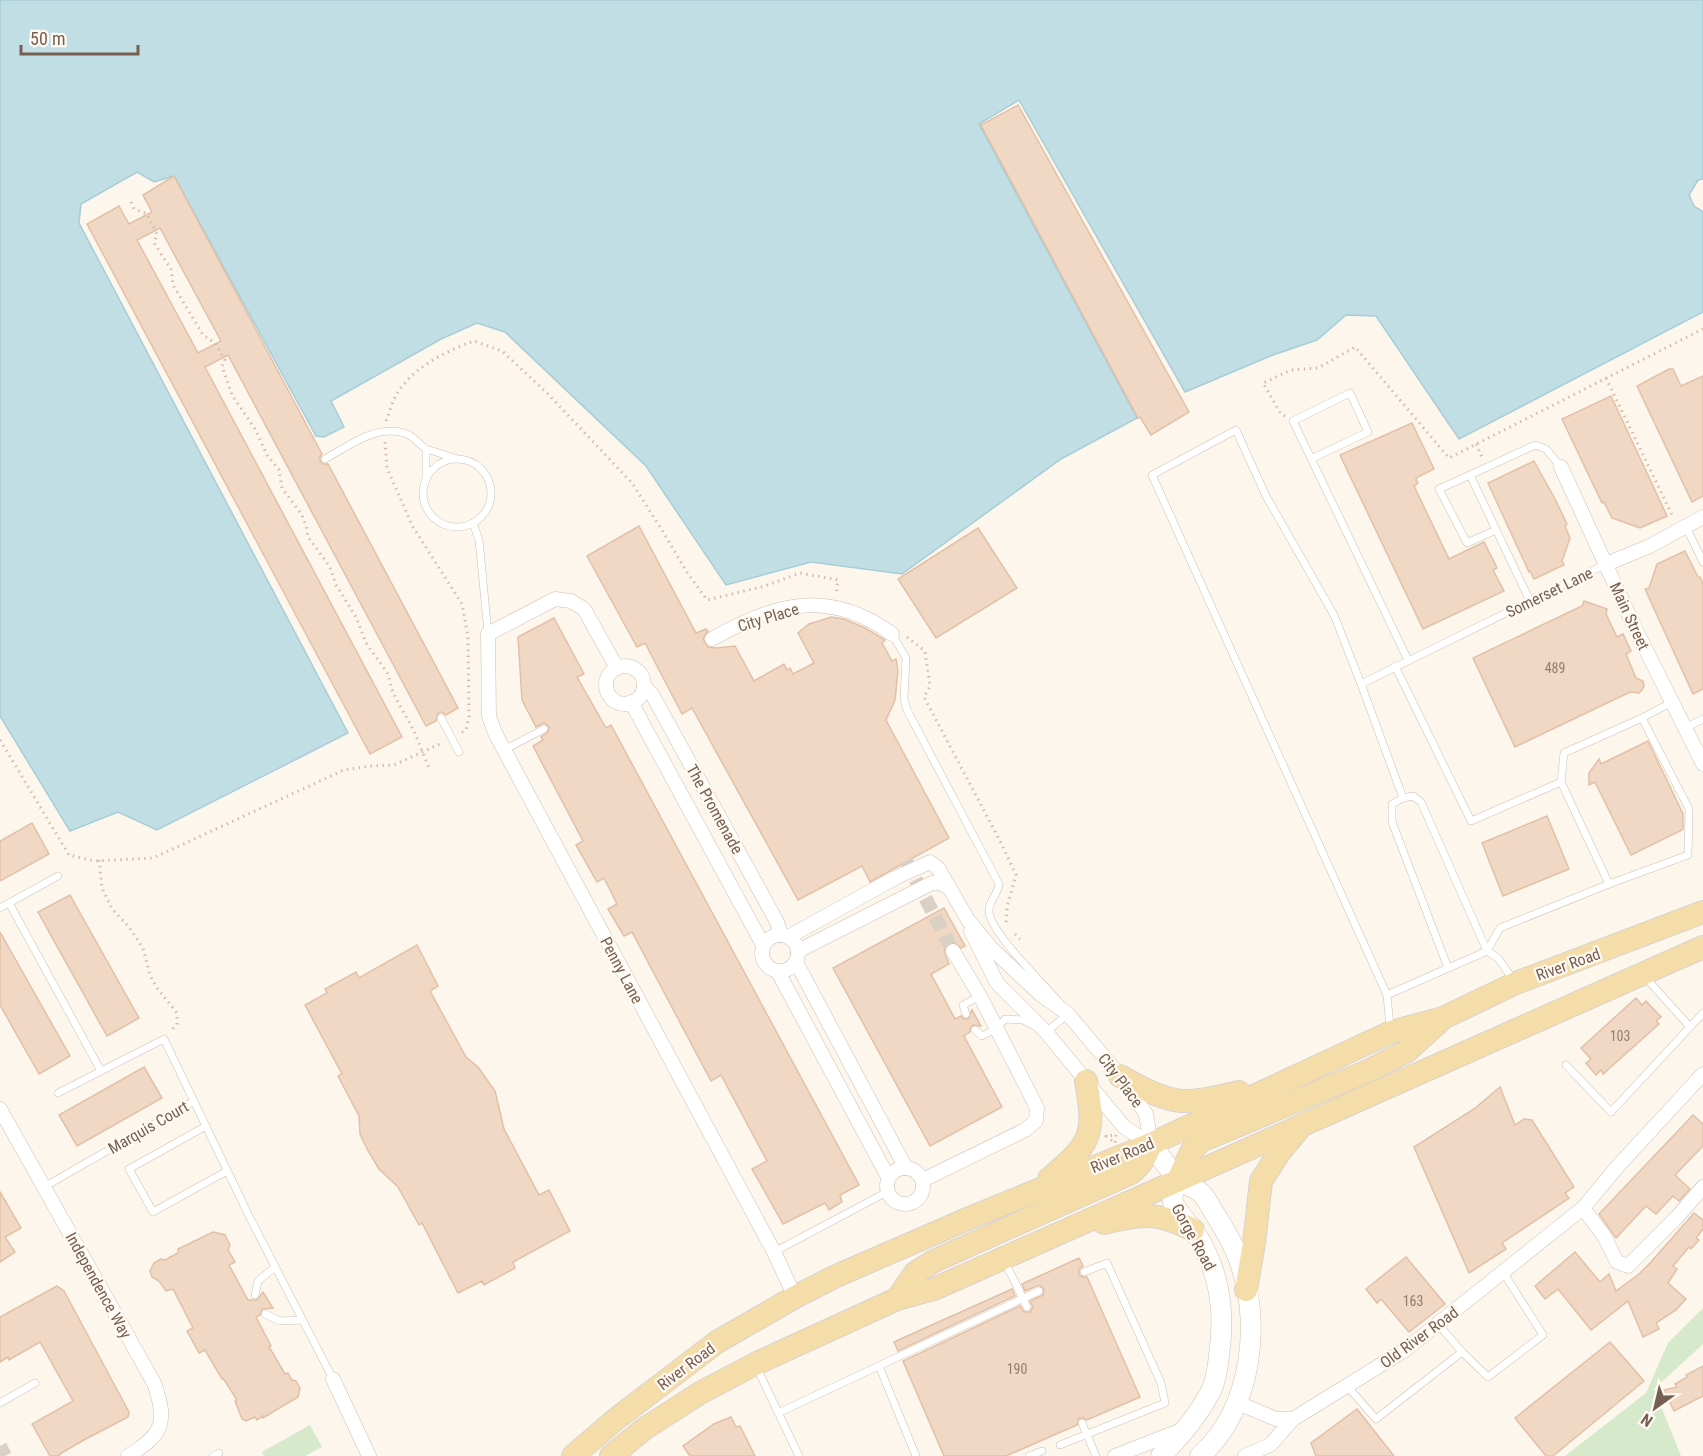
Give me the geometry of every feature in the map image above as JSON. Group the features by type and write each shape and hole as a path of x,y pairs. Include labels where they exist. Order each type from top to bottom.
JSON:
{"main road":[{"name":"River Road","path":"573,1456 616,1419 717,1342 836,1276 1151,1144 1391,1032 1443,1018 1516,983 1703,912"},
{"name":"River Road","path":"611,1456 644,1429 700,1393 755,1364 897,1299 934,1289 1703,947"},
{"path":"1178,1179 1192,1150 1201,1141 1370,1070 1407,1051 1443,1018"},
{"path":"1120,1076 1151,1092 1180,1101 1205,1100 1281,1082"},
{"path":"1035,1191 1080,1151 1090,1132 1092,1112 1086,1080"},
{"path":"1246,1290 1261,1181 1300,1126"},
{"path":"897,1299 915,1272 934,1261 1131,1173 1147,1157 1151,1144"},
{"name":"Gorge Road","path":"1151,1144 1178,1179 1202,1193 1238,1256 1246,1290 1251,1334 1248,1363 1238,1403 1213,1444 1200,1456"},
{"name":"Gorge Road","path":"1161,1456 1189,1427 1212,1389 1218,1368 1223,1328 1221,1297 1213,1267 1193,1230 1173,1201 1178,1179"},
{"path":"1056,1234 1133,1216 1158,1216 1181,1223 1193,1230"}],"street":[{"name":"Main Street","path":"1561,467 1703,764"},
{"name":"Somerset Lane","path":"1606,564 1650,546 1703,517"},
{"path":"488,634 555,599 571,601 584,609 617,668"},
{"name":"City Place","path":"712,639 738,624 793,606 819,604 860,614 896,633"},
{"name":"Penny Lane","path":"488,634 489,716 495,733 774,1252 795,1297"},
{"path":"628,666 641,675 644,686 640,696 631,702 619,702 609,694 608,676 617,668 628,666"},
{"name":"The Promenade","path":"644,686 653,696 785,936"},
{"name":"The Promenade","path":"631,702 763,945"},
{"name":"City Place","path":"785,936 930,862 938,868 968,920 992,949 1040,994 1068,1014 1120,1076 1146,1114 1151,1144"},
{"path":"906,1167 797,957 794,941 785,936 767,939 763,945 762,959 771,970 778,972 792,968 797,957 932,883 940,883 949,888"},
{"name":"City Place","path":"968,920 973,937 997,983 1046,1032 1124,1127 1151,1144"},
{"path":"923,1180 1025,1130 1036,1121 1037,1108 980,996 953,951"},
{"path":"778,972 888,1185 891,1198 897,1203 911,1204 922,1195 923,1180 914,1169 906,1167 893,1172 888,1185"},
{"path":"1703,1074 1618,1166 1584,1208 1604,1236 1617,1262 1628,1266 1703,1187"},
{"name":"Independence Way","path":"0,1109 154,1383 162,1405 161,1426 146,1445 128,1456"},
{"name":"Old River Road","path":"1245,1456 1270,1444 1293,1419 1405,1350 1584,1208"},
{"path":"333,1379 369,1456"},
{"path":"1238,1403 1276,1419 1293,1419"},
{"path":"1115,1456 1189,1427"}],"lane":[{"path":"1311,459 1368,432 1350,393 1293,421 1311,459 1408,660"},
{"path":"1391,1032 1387,995 1152,476 1236,430 1266,496 1334,615 1403,798"},
{"path":"325,459 368,435 384,431 408,435 426,449 471,462 488,478 491,489 490,501 484,514 473,523 459,527 445,525 433,517 426,506 423,493 426,480 426,449"},
{"path":"1496,530 1467,543 1439,489 1535,445 1546,450 1561,467"},
{"path":"426,480 433,469 445,461 458,459"},
{"path":"1470,475 1530,601"},
{"path":"473,523 479,540 488,634"},
{"path":"1683,528 1703,562"},
{"name":"Somerset Lane","path":"1360,684 1606,564"},
{"path":"896,633 906,658 904,699 907,710 999,884 989,905 988,913 1010,949 1044,983 1068,1014 1046,1032 1023,1020 1005,1019 996,1028 982,1036 975,1030"},
{"path":"1395,666 1472,821 1561,782"},
{"path":"1609,884 1561,782 1564,753 1672,702"},
{"path":"441,718 459,752"},
{"path":"1387,995 1486,951 1500,928 1688,855 1689,808 1642,718"},
{"path":"1685,728 1703,719"},
{"path":"504,750 544,729"},
{"path":"1448,968 1392,822 1392,804 1403,798 1413,796 1421,802 1486,951 1498,958 1516,983"},
{"path":"0,908 58,876"},
{"path":"9,903 101,1071"},
{"path":"1643,974 1690,1027"},
{"path":"966,1014 963,1005 980,996"},
{"path":"1566,1065 1611,1112 1703,1013"},
{"path":"58,1093 164,1039"},
{"name":"Marquis Court","path":"44,1187 194,1101 164,1039"},
{"path":"194,1101 333,1379"},
{"path":"206,1126 129,1169 153,1212 227,1171"},
{"path":"774,1252 888,1185"},
{"path":"1003,1258 1027,1307"},
{"path":"1060,1445 1165,1403 1161,1383 1107,1263 1084,1272"},
{"path":"255,1295 258,1281 275,1267"},
{"path":"1438,1324 1462,1353 1488,1377 1544,1335 1503,1272"},
{"path":"778,1413 1039,1291"},
{"path":"265,1314 280,1321 302,1320"},
{"path":"1347,1386 1376,1419 1462,1353"},
{"path":"755,1364 799,1456"},
{"path":"879,1366 916,1456"},
{"path":"0,1403 35,1383"},
{"path":"1082,1423 1096,1456"},
{"path":"1029,1456 1042,1451"}],"path":[{"path":"131,202 134,208 147,214 157,234 154,243 171,269 173,285 204,335 215,343 225,360 222,366 232,395 255,429 267,455 279,470 282,488 302,515 308,537 330,567 336,585 357,617 366,643 388,674 393,693 414,731 429,768"},
{"path":"1293,421 1281,414 1263,383 1291,370 1318,368 1355,347 1449,458 1703,329"},
{"path":"0,740 69,855 99,860 153,858 344,770 394,765 452,739 466,730 469,716 468,637 462,604 413,527 387,468 384,431 394,398 405,383 434,359 474,341 501,351 548,394 632,483 686,571 707,600 765,586 800,573 838,580 836,597"},
{"path":"1606,378 1683,528"},
{"path":"896,633 925,651 930,686 924,697 1016,875 1007,907 1005,926"},
{"path":"99,860 102,888 112,909 129,927 143,948 150,975 157,988 177,1013 177,1024 164,1039"},
{"path":"1013,932 1020,939"}],"green space":[{"path":"1703,1308 1703,1344 1654,1389 1681,1456 1565,1456 1646,1393 1668,1343"},
{"path":"310,1425 322,1447 305,1456 264,1456 262,1452"}],"water":[{"path":"0,0 1703,0 1703,179 1698,180 1689,195 1694,206 1703,212 1703,312 1459,439 1376,316 1346,315 1317,340 1273,355 1185,392 1019,100 979,124 1137,418 1061,459 902,574 811,562 726,585 646,466 505,332 477,323 441,339 331,401 344,427 324,437 316,436 174,176 154,182 137,172 81,204 79,223 348,733 157,830 118,812 70,831 0,716"}],"building":[{"path":"1018,105 1189,412 1151,435 1140,417 1138,418 981,125"},
{"path":"174,176 322,454 320,461 328,464 458,708 446,715 442,712 438,713 436,721 426,726 228,355 205,367 402,737 370,754 87,224 119,206 129,224 152,212 143,195","holes":["160,228 221,341 198,353 137,240"]},
{"path":"1673,369 1681,386 1703,376 1703,496 1692,502 1637,386"},
{"path":"1611,396 1667,516 1640,528 1612,518 1604,502 1602,503 1562,419"},
{"path":"1412,423 1434,469 1416,478 1418,483 1414,486 1449,559 1484,542 1497,568 1493,570 1504,591 1423,629 1340,455"},
{"path":"1534,461 1567,524 1565,526 1570,538 1562,561 1564,565 1534,579 1488,483"},
{"path":"639,526 696,633 706,629 708,631 703,639 708,647 735,646 754,681 784,664 793,674 814,663 798,633 809,624 831,617 844,619 885,640 882,643 892,661 896,659 898,671 895,700 886,720 949,838 870,882 862,866 798,900 692,708 682,714 645,643 637,647 587,556"},
{"path":"978,528 1017,588 936,638 898,579"},
{"path":"1685,551 1703,584 1703,689 1693,694 1645,589 1649,588 1657,564"},
{"path":"1584,601 1607,609 1606,614 1617,637 1623,634 1631,651 1626,654 1636,678 1643,681 1644,686 1639,693 1630,692 1515,747 1473,658 1582,606"},
{"path":"554,618 584,674 577,677 606,728 611,725 859,1185 840,1195 842,1202 829,1210 825,1203 783,1224 752,1169 767,1161 721,1075 711,1081 632,932 624,936 608,909 617,904 604,878 597,882 576,845 583,841 533,746 543,740 541,737 548,732 549,727 544,723 536,727 522,700 518,637"},
{"path":"1648,741 1683,814 1683,828 1631,855 1595,782 1589,785 1589,773 1599,759 1601,764"},
{"path":"1547,816 1569,869 1503,896 1482,843"},
{"path":"32,823 49,854 0,881 0,841"},
{"path":"70,895 139,1018 107,1036 38,912"},
{"path":"944,908 965,946 961,948 953,942 948,944 944,952 949,964 931,974 955,1019 961,1016 968,1019 972,1010 981,1026 973,1025 970,1032 964,1036 1002,1107 930,1146 833,968"},
{"path":"0,932 70,1056 39,1074 0,1005"},
{"path":"417,945 438,986 430,991 466,1057 478,1067 495,1091 504,1129 539,1195 549,1190 570,1231 513,1262 515,1268 484,1285 482,1281 458,1293 422,1223 419,1225 398,1187 379,1169 367,1149 360,1134 359,1116 338,1076 342,1074 305,1005 327,993 325,989 356,972 359,978"},
{"path":"1636,998 1642,1005 1646,1001 1661,1017 1656,1021 1659,1024 1603,1074 1601,1070 1596,1075 1586,1063 1591,1059 1581,1048"},
{"path":"144,1067 162,1098 77,1146 59,1115"},
{"path":"1500,1087 1515,1125 1524,1119 1532,1120 1574,1187 1565,1193 1569,1198 1502,1243 1506,1249 1469,1273 1414,1147 1474,1109"},
{"path":"1693,1115 1703,1124 1703,1146 1675,1175 1690,1189 1679,1201 1673,1196 1656,1214 1646,1206 1616,1238 1599,1214"},
{"path":"0,1192 21,1228 5,1237 15,1252 0,1262"},
{"path":"1694,1213 1703,1220 1703,1229 1696,1238 1699,1240 1691,1249 1689,1247 1673,1266 1677,1269 1668,1283 1686,1299 1676,1310 1656,1323 1659,1329 1643,1337 1628,1301 1591,1330 1558,1289 1545,1299 1535,1286 1575,1252 1600,1282 1609,1274 1616,1291 1651,1262"},
{"path":"213,1232 225,1235 230,1245 228,1250 235,1262 229,1265 248,1300 257,1300 263,1292 273,1308 262,1309 260,1315 256,1317 271,1346 269,1347 285,1374 288,1373 300,1388 298,1397 257,1420 255,1417 246,1421 242,1419 235,1401 237,1400 205,1350 199,1353 187,1331 193,1328 173,1289 166,1291 159,1281 152,1277 150,1271 154,1263 161,1259 165,1260 178,1253 178,1249"},
{"path":"1406,1257 1445,1304 1409,1332 1381,1299 1377,1303 1366,1289"},
{"path":"1079,1258 1083,1266 1079,1269 1079,1275 1087,1277 1140,1397 1087,1420 1079,1418 1077,1425 1006,1456 944,1456 903,1361 1020,1306 1024,1312 1030,1312 1033,1307 1030,1301 1043,1295 1044,1289 1039,1285 1025,1291 1022,1284"},
{"path":"57,1286 64,1291 129,1412 128,1417 59,1456 50,1456 32,1424 73,1401 40,1342 9,1360 8,1357 0,1362 0,1317"},
{"path":"1012,1289 1015,1296 898,1351 894,1342"},
{"path":"1610,1342 1644,1381 1553,1456 1546,1456 1515,1418"},
{"path":"1703,1366 1703,1396 1674,1411 1664,1390 1677,1387 1675,1384 1687,1377 1686,1375"},
{"path":"1357,1409 1394,1456 1316,1456 1311,1443"},
{"path":"731,1417 736,1427 740,1426 755,1456 690,1456 683,1446 714,1424"}],"tunnel":[{"path":"906,861 953,951"},
{"path":"0,1446 5,1456"}]}
